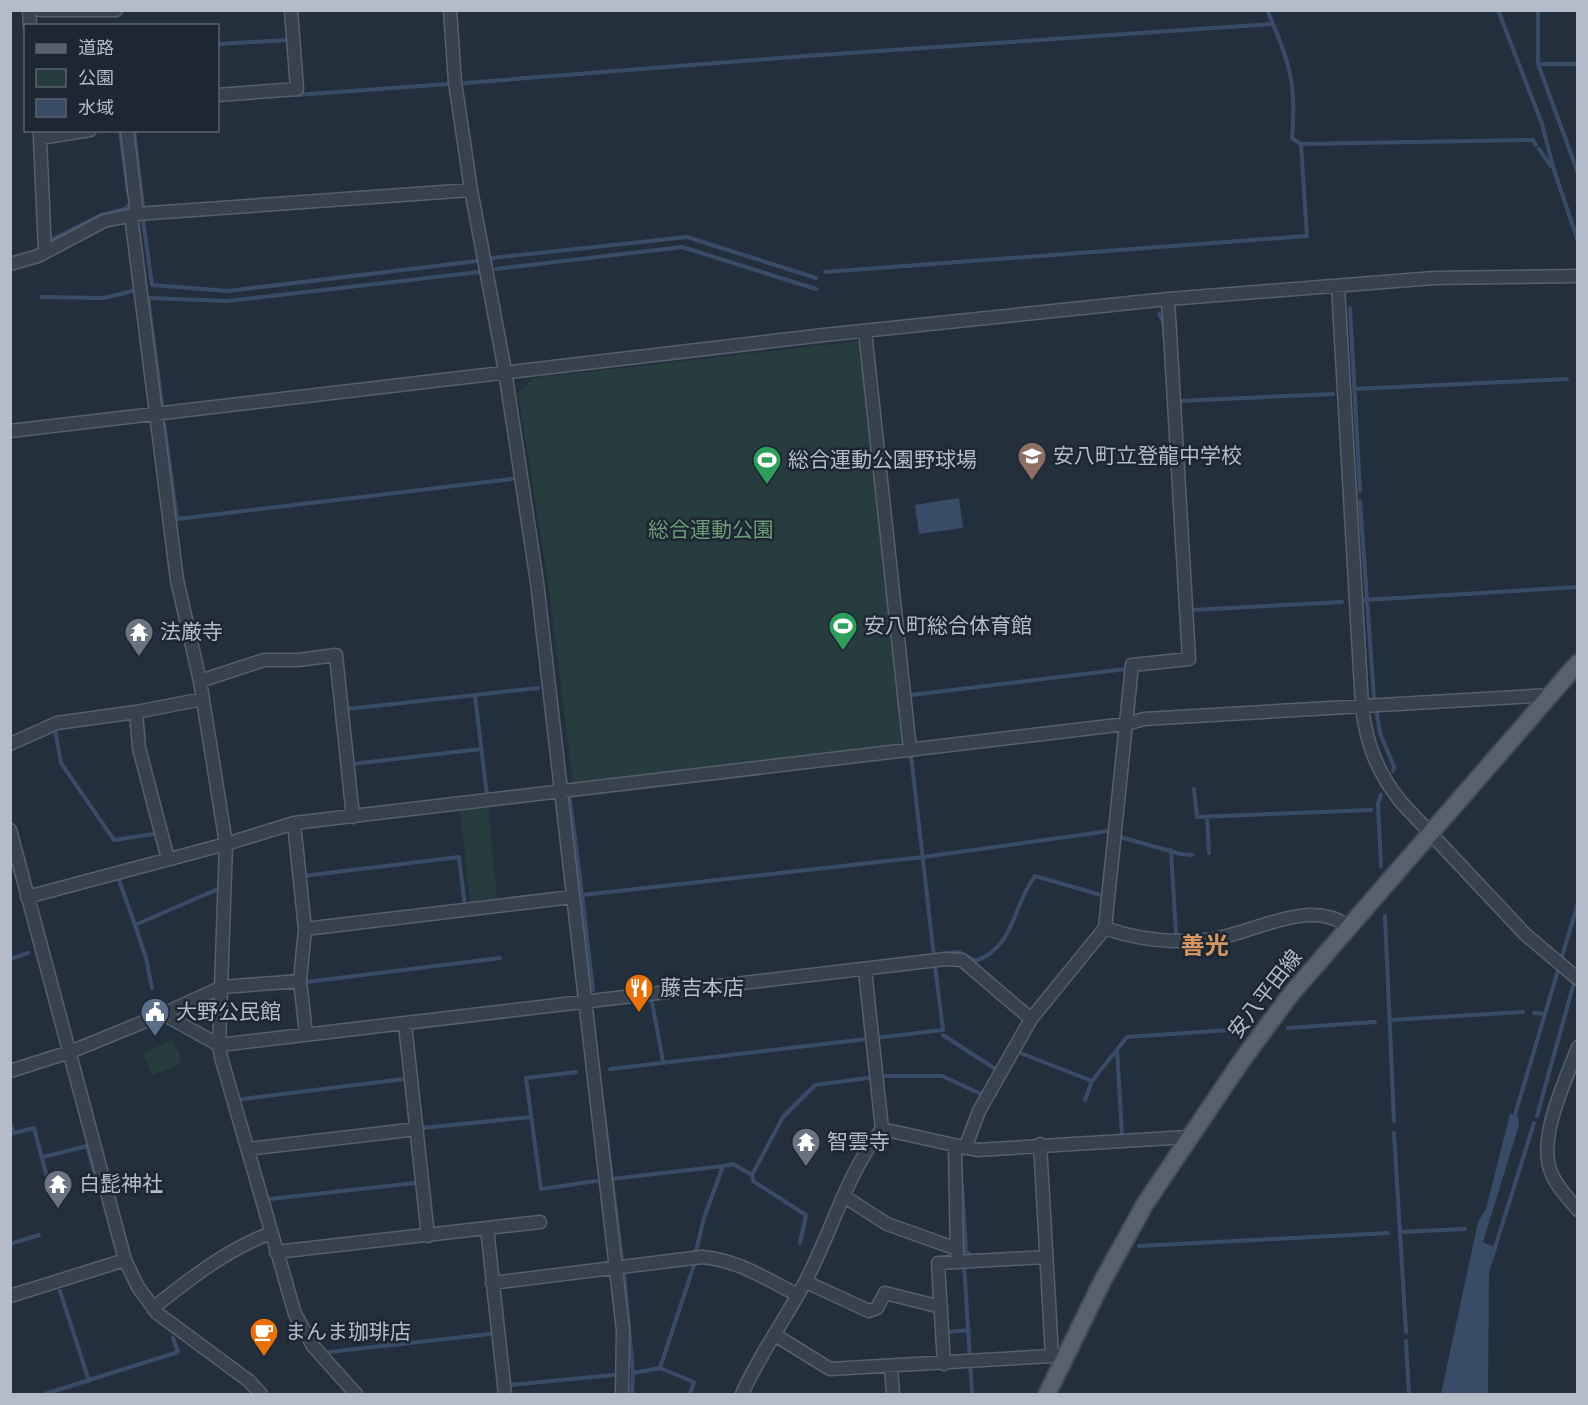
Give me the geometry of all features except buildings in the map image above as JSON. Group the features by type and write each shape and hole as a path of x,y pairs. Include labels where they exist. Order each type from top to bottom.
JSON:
{"main road":[{"name":"安八平田線","path":"1047,1395 1059,1355 1145,1204 1188,1137 1291,994 1578,663"}],"street":[{"path":"40,10 111,11"},
{"path":"219,95 297,89 291,10"},
{"path":"450,10 455,82 471,190 506,371 537,582 623,1330 622,1395"},
{"path":"45,252 40,134 65,132"},
{"path":"127,132 134,215 177,580 200,681 226,844 219,1045 276,1252 303,1329 328,1364 356,1395"},
{"path":"10,264 24,262 104,221 134,215 471,190"},
{"path":"10,430 506,371 1168,299 1434,278 1572,276"},
{"path":"1338,286 1362,706 1372,758 1386,784 1525,934 1578,979"},
{"path":"957,1262 960,1147 1031,1019 1105,928 1132,665 1189,659 1168,299"},
{"path":"866,331 910,750"},
{"path":"200,681 264,660 298,660 336,655 354,817"},
{"path":"27,897 226,844 294,823 1126,724 1144,719 1550,695"},
{"path":"10,744 57,723 136,712 203,699"},
{"path":"136,712 139,748 168,859"},
{"path":"294,823 305,929 300,981 306,1034"},
{"path":"10,830 13,849 125,1260 138,1287 153,1308 249,1381 261,1395"},
{"path":"305,929 572,897"},
{"path":"1105,928 1134,939 1207,940 1234,934 1280,918 1332,916 1348,926"},
{"path":"163,1014 219,1045 946,959 962,960 1031,1019"},
{"path":"742,1395 756,1363 806,1282 861,1157 882,1130 865,970"},
{"path":"10,1071 70,1052 222,987 300,981"},
{"path":"405,1024 428,1236"},
{"path":"1578,1047 1552,1119 1547,1158 1553,1178 1578,1210"},
{"path":"248,1149 417,1129"},
{"path":"882,1130 960,1147 1188,1137"},
{"path":"775,1335 831,1369 944,1364 1059,1355 1046,1257 1040,1144"},
{"path":"845,1197 887,1224 957,1249"},
{"path":"276,1252 540,1222"},
{"path":"487,1228 505,1395"},
{"path":"153,1308 210,1263 246,1242 271,1233"},
{"path":"944,1364 938,1263 1046,1257"},
{"path":"492,1283 615,1269 683,1258 723,1259 742,1266 798,1296"},
{"path":"10,1296 125,1260"},
{"path":"806,1282 869,1311 877,1308 885,1293 940,1307"},
{"path":"891,1367 893,1395"}],"green space":[{"name":"総合運動公園","path":"859,341 907,744 573,783 548,582 518,393 533,378"},
{"path":"488,805 497,899 470,903 460,809"},
{"path":"173,1040 182,1061 176,1066 152,1075 143,1053"}],"water":[{"path":"959,498 963,528 919,534 915,505"},
{"path":"1510,1114 1518,1116 1519,1125 1483,1242 1497,1248 1489,1272 1488,1394 1441,1394 1478,1222 1486,1209"}],"waterway":[{"path":"1267,10 1290,72 1293,102 1292,138 1301,144 1533,140 1536,145"},
{"path":"1498,10 1542,124 1554,170 1578,241"},
{"path":"1538,10 1538,64 1578,173"},
{"path":"465,83 805,56 1273,24"},
{"path":"219,44 288,40"},
{"path":"1538,64 1578,64"},
{"path":"296,95 449,84"},
{"path":"120,132 128,192"},
{"path":"134,132 143,207"},
{"path":"825,272 1307,236 1301,144"},
{"path":"1539,149 1551,166"},
{"path":"53,239 101,215 125,209 130,203"},
{"path":"143,220 152,285 228,291 477,261"},
{"path":"492,258 687,237 816,278"},
{"path":"496,269 682,247 816,289"},
{"path":"162,405 148,298 227,301 479,272"},
{"path":"42,297 104,298 136,290"},
{"path":"1350,308 1360,491"},
{"path":"1159,314 1163,321 1165,342"},
{"path":"1354,389 1567,379"},
{"path":"1179,401 1333,394"},
{"path":"164,423 177,519 512,479"},
{"path":"1360,501 1374,698"},
{"path":"1365,600 1578,587"},
{"path":"1191,610 1342,602"},
{"path":"911,695 1126,669"},
{"path":"475,695 538,688"},
{"path":"346,706 347,709 475,695 487,796"},
{"path":"1376,708 1380,733 1394,767 1393,771"},
{"path":"55,730 61,763 114,840 154,834"},
{"path":"352,764 481,749"},
{"path":"911,755 934,957"},
{"path":"1194,789 1197,817 1371,810"},
{"path":"1381,795 1378,804 1381,866"},
{"path":"570,800 582,895 923,857 1109,831"},
{"path":"1207,817 1209,853"},
{"path":"1120,837 1192,855"},
{"path":"1171,850 1176,933"},
{"path":"303,876 459,857 465,906"},
{"path":"940,954 959,952 975,961 988,955 1005,936 1035,876 1101,895"},
{"path":"118,877 135,925 218,889"},
{"path":"582,895 593,990"},
{"path":"1561,960 1578,903"},
{"path":"1385,916 1394,1121"},
{"path":"135,925 146,958 152,988"},
{"path":"10,959 28,953"},
{"path":"306,982 500,958"},
{"path":"610,1069 943,1030 935,966"},
{"path":"1514,1118 1559,967"},
{"path":"1537,1116 1575,979"},
{"path":"652,1002 663,1061"},
{"path":"1390,1020 1523,1012"},
{"path":"1534,1013 1545,1014"},
{"path":"1288,1028 1375,1022"},
{"path":"1085,1100 1092,1081 1127,1037 1245,1029"},
{"path":"943,1035 994,1068"},
{"path":"1117,1050 1122,1134"},
{"path":"1018,1052 1092,1081"},
{"path":"576,1072 526,1078 541,1189 596,1181"},
{"path":"881,1076 942,1076 981,1094"},
{"path":"696,1251 704,1218 723,1166 733,1164 752,1175 783,1117 815,1085 868,1078"},
{"path":"242,1099 404,1079"},
{"path":"603,1106 612,1179 723,1166"},
{"path":"422,1128 531,1117"},
{"path":"10,1123 14,1133"},
{"path":"1494,1251 1534,1123"},
{"path":"10,1134 34,1128 51,1192"},
{"path":"1394,1133 1406,1332"},
{"path":"43,1157 87,1146 97,1182"},
{"path":"752,1175 753,1181 806,1215 800,1243"},
{"path":"612,1179 622,1260"},
{"path":"270,1199 415,1183"},
{"path":"962,1185 966,1252 971,1255"},
{"path":"1400,1232 1465,1229"},
{"path":"1139,1246 1388,1233"},
{"path":"10,1244 39,1235"},
{"path":"964,1263 972,1394"},
{"path":"690,1394 694,1382 660,1368 694,1265"},
{"path":"624,1273 633,1373"},
{"path":"60,1291 89,1381"},
{"path":"948,1332 969,1330"},
{"path":"329,1352 490,1334"},
{"path":"45,1394 178,1352 173,1338"},
{"path":"1406,1341 1409,1394"},
{"path":"632,1394 633,1373 660,1368"},
{"path":"510,1385 613,1375"}],"place":[{"name":"安八町立登龍中学校","path":"1032,482"},
{"name":"総合運動公園野球場","path":"767,486"},
{"name":"安八町総合体育館","path":"843,652"},
{"name":"法厳寺","path":"139,658"},
{"name":"藤吉本店","path":"639,1014"},
{"name":"大野公民館","path":"155,1038"},
{"name":"智雲寺","path":"806,1168"},
{"name":"白髭神社","path":"58,1210"},
{"name":"まんま珈琲店","path":"264,1358"}],"district":[{"name":"善光","path":"1205,946"}]}
